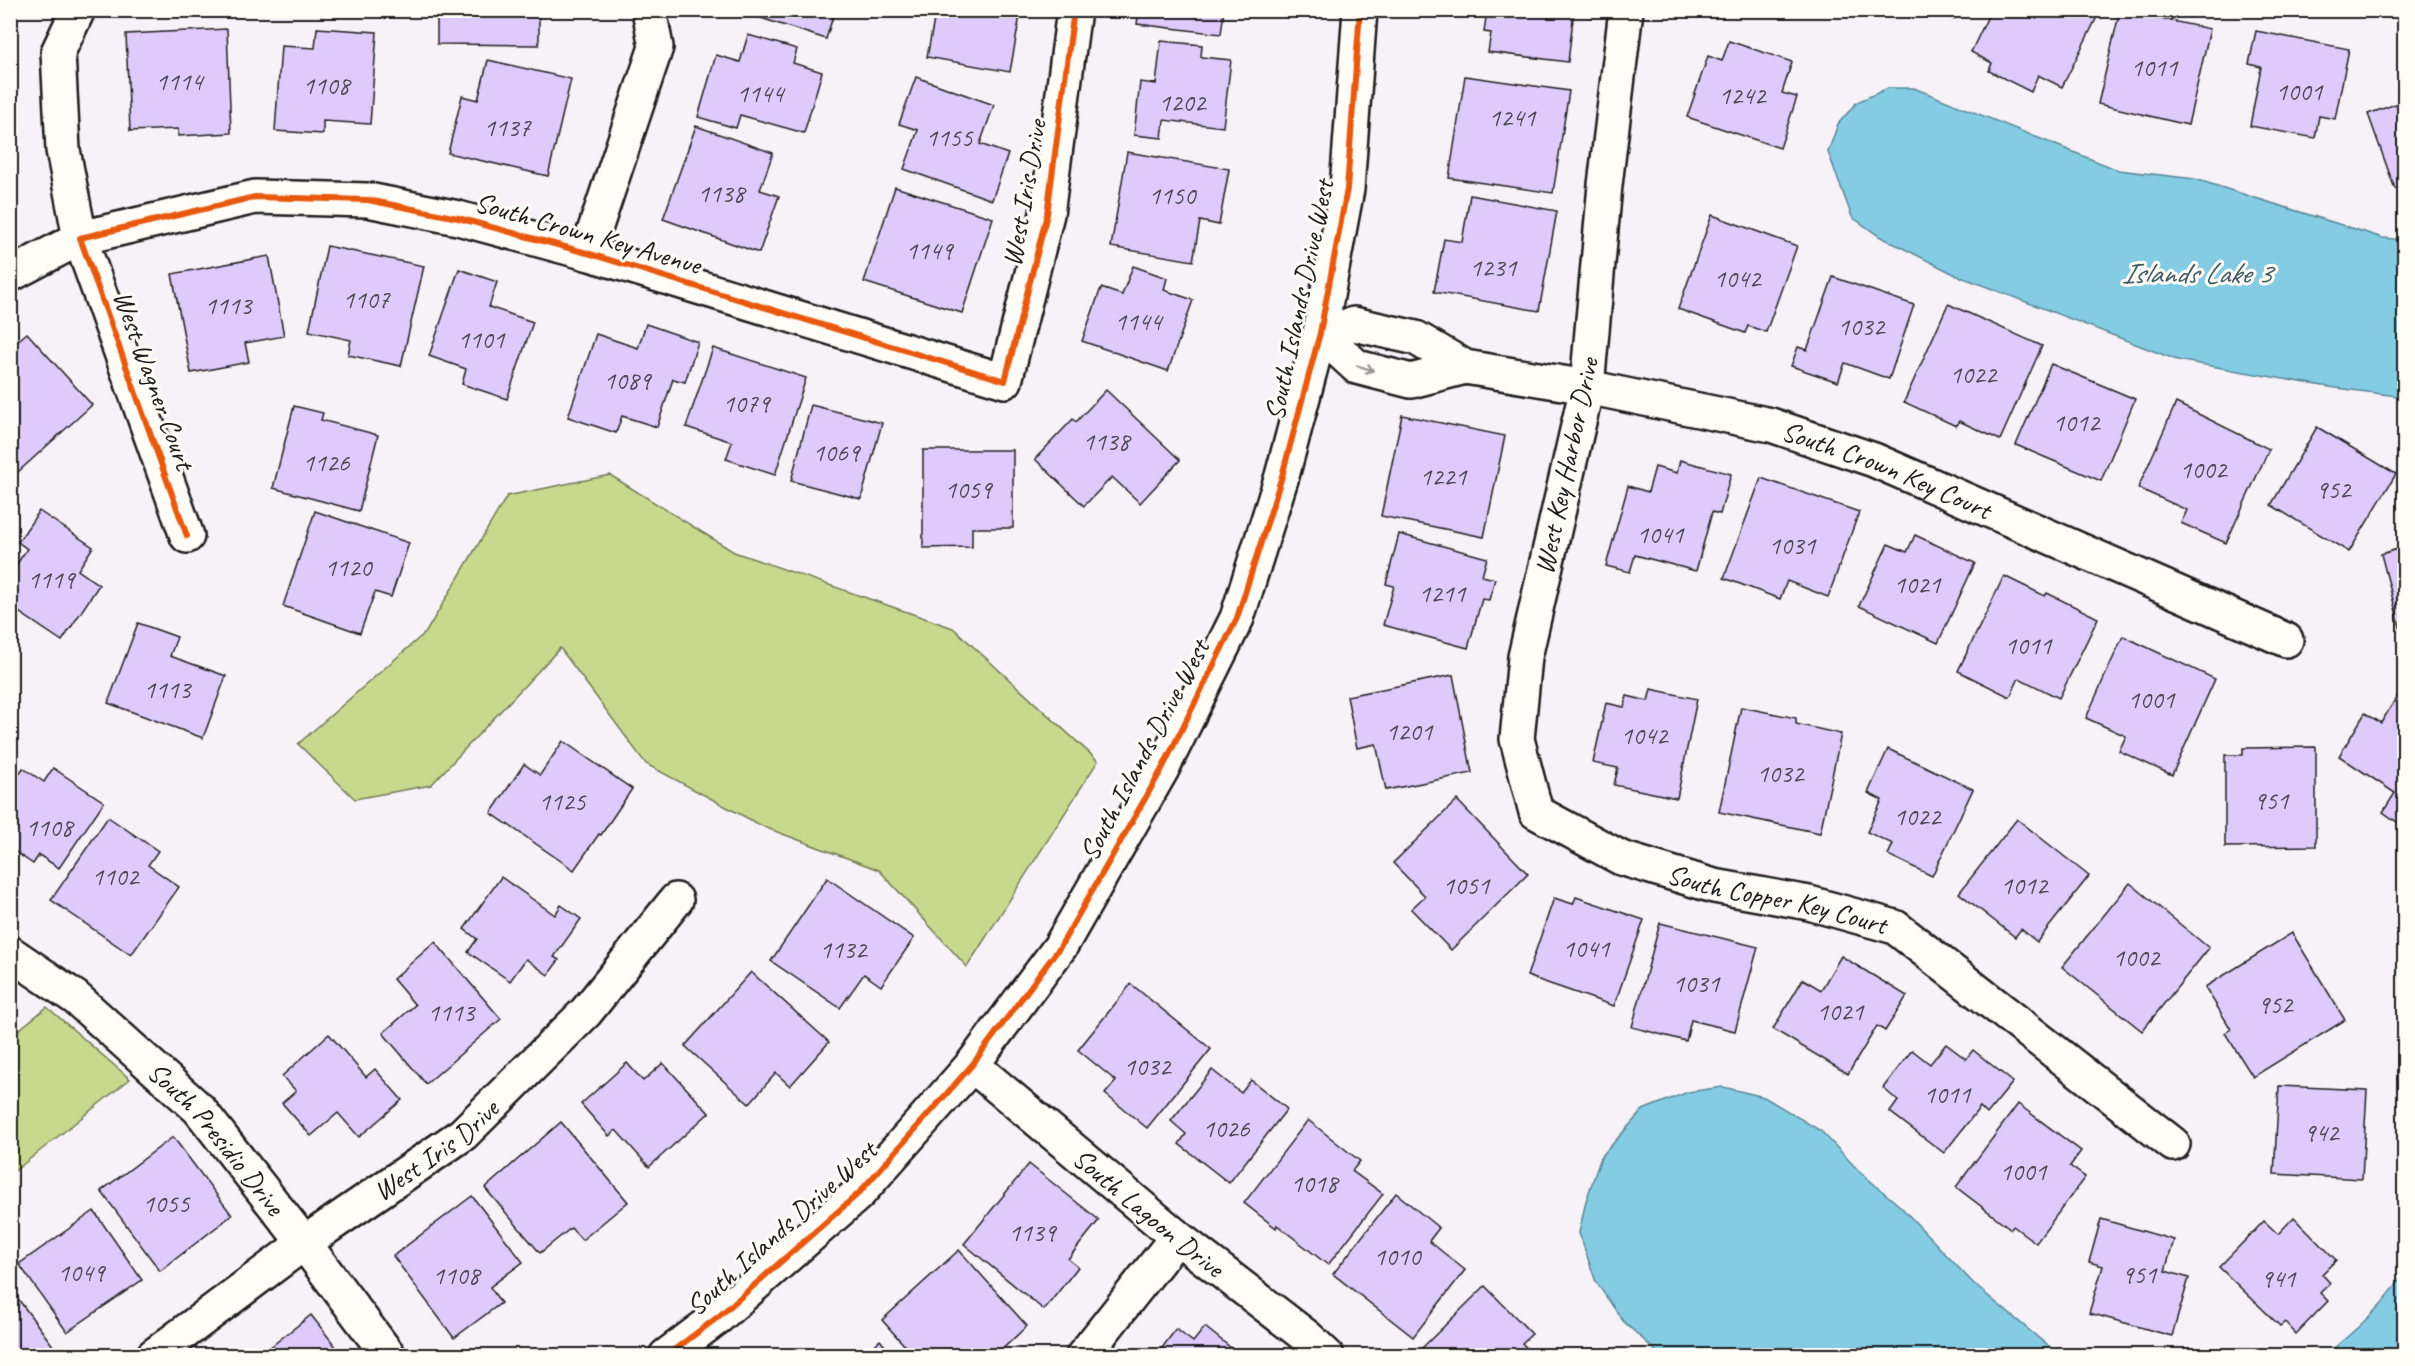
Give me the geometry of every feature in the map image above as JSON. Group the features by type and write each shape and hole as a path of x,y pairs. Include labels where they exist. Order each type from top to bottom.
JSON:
{"street":[{"name":"West Wagner Court","path":"78,10 58,52 63,150 80,238 187,536"},
{"path":"587,253 656,47 649,10"},
{"name":"West Iris Drive","path":"1005,381 1047,214 1074,10"},
{"name":"South Islands Drive West","path":"666,1356 718,1317 858,1193 972,1065 1060,947 1162,769 1237,618 1282,476 1320,333 1347,189 1360,10"},
{"name":"West Key Harbor Drive","path":"1536,812 1517,739 1525,657 1587,387 1605,185 1626,10"},
{"name":"South Crown Key Avenue","path":"10,275 80,238 255,197 368,200 458,218 587,253 1005,381"},
{"name":"South Crown Key Court","path":"1320,333 1357,367 1411,381 1465,366 1587,387 1772,425 1874,460 2286,640"},
{"name":"South Copper Key Court","path":"1536,812 1621,858 1714,886 1809,903 1895,927 2173,1144"},
{"name":"West Iris Drive","path":"153,1356 304,1243 463,1134 586,1012 676,900"},
{"name":"South Presidio Drive","path":"10,952 76,998 200,1109 389,1356"},
{"name":"South Lagoon Drive","path":"972,1065 1177,1237 1307,1337 1327,1356"},
{"path":"1083,1356 1177,1237"}],"green space":[{"path":"610,475 734,552 953,628 1098,761 967,967 879,870 764,827 646,764 560,648 431,785 355,799 298,744 426,632 507,496"},
{"path":"47,1007 130,1079 11,1174 11,1036"}],"water":[{"name":"Islands Lake 3","path":"1888,88 1914,88 2118,170 2195,179 2383,238 2404,240 2404,397 2329,387 2177,360 1956,275 1879,236 1852,217 1828,152 1838,124 1857,102"},
{"path":"2404,907 2404,991 2400,972 2399,914"},
{"path":"1723,1087 1764,1097 1821,1131 1861,1173 1901,1207 1975,1285 2059,1355 1660,1355 1623,1321 1596,1282 1579,1233 1586,1201 1601,1157 1643,1110 1688,1092"},
{"path":"2404,1270 2404,1355 2325,1355 2380,1305"}],"building":[{"path":"437,10 539,10 539,45 437,44"},
{"path":"736,10 835,10 826,39"},
{"path":"916,10 1021,10 1010,72 927,57 934,20 915,16"},
{"path":"1139,10 1224,10 1221,34 1137,24"},
{"path":"1487,10 1574,10 1568,62 1488,52 1491,33 1484,32"},
{"path":"1912,10 1956,10 1954,19"},
{"path":"1991,10 2094,10 2099,13 2062,87 2038,75 2031,92 1989,71 1992,63 1971,52"},
{"path":"2120,10 2210,29 2188,125 2098,104"},
{"path":"317,28 377,32 370,124 323,121 323,134 275,131 281,46 315,48"},
{"path":"227,29 231,133 178,136 178,129 130,131 126,34"},
{"path":"2256,31 2349,49 2335,119 2319,116 2315,138 2250,126 2261,67 2249,64"},
{"path":"748,35 797,49 793,63 822,72 804,133 740,115 736,128 698,117 716,55 740,62"},
{"path":"1161,41 1202,45 1201,57 1231,60 1223,127 1164,120 1162,138 1134,135 1140,82 1156,84"},
{"path":"1729,41 1792,62 1782,93 1797,97 1780,148 1687,117 1708,56 1722,61"},
{"path":"488,60 571,79 548,176 448,153 462,96 478,100"},
{"path":"1465,76 1569,91 1553,193 1449,178"},
{"path":"916,77 994,105 980,144 1008,154 992,200 904,169 918,130 899,124"},
{"path":"2404,101 2404,185 2395,189 2368,114"},
{"path":"696,126 773,153 760,190 779,196 759,253 663,219"},
{"path":"1127,152 1229,169 1219,225 1200,221 1193,261 1111,247"},
{"path":"895,187 993,218 962,313 864,282"},
{"path":"1470,195 1557,211 1539,311 1434,292 1444,239 1462,242"},
{"path":"1712,215 1797,246 1766,332 1748,326 1745,333 1678,309"},
{"path":"327,246 424,266 401,366 348,355 351,340 309,331"},
{"path":"269,256 284,336 245,343 249,362 191,373 172,274"},
{"path":"1133,266 1167,278 1164,290 1193,300 1168,371 1082,341 1101,288 1122,295"},
{"path":"459,269 497,282 489,307 533,322 507,399 462,384 466,369 429,356"},
{"path":"1833,277 1914,305 1889,379 1845,363 1838,382 1791,366 1798,347 1807,350"},
{"path":"1948,304 2042,346 2000,440 1959,421 1956,426 1904,402"},
{"path":"646,324 698,342 685,382 673,379 657,427 622,416 616,433 568,417 596,334 638,348"},
{"path":"27,333 92,405 18,472 10,463 10,347"},
{"path":"713,348 806,378 775,475 726,459 732,442 686,427"},
{"path":"2051,364 2135,399 2101,481 2016,445"},
{"path":"1106,390 1180,460 1140,503 1112,477 1084,506 1035,459 1073,419 1076,422"},
{"path":"2176,403 2269,449 2226,543 2181,523 2187,510 2138,488"},
{"path":"811,405 882,423 861,499 791,481"},
{"path":"294,406 323,413 321,420 378,435 359,511 273,488"},
{"path":"1402,415 1505,436 1484,537 1381,516"},
{"path":"2317,427 2396,474 2349,552 2271,505"},
{"path":"923,450 1013,450 1013,528 972,528 972,547 923,548"},
{"path":"1680,460 1731,474 1720,514 1712,512 1696,571 1635,555 1630,572 1606,566 1628,486 1648,492 1655,467 1677,473"},
{"path":"1761,478 1859,512 1828,597 1787,581 1780,599 1724,578"},
{"path":"39,511 93,547 78,570 99,585 62,641 10,606 10,574 27,549 18,542"},
{"path":"315,511 409,543 391,597 375,592 360,633 283,606"},
{"path":"1399,534 1487,558 1482,576 1495,579 1489,600 1482,599 1468,648 1383,625 1394,586 1386,584"},
{"path":"1915,535 1975,563 1938,643 1859,606 1888,544 1907,552"},
{"path":"2404,547 2404,642 2381,554"},
{"path":"2004,576 2045,596 2047,593 2098,618 2059,698 2019,678 2010,697 1958,671"},
{"path":"138,623 177,637 170,656 226,676 203,738 108,703"},
{"path":"2123,636 2215,679 2172,775 2119,751 2126,736 2086,718"},
{"path":"1453,675 1472,773 1386,790 1376,744 1357,748 1347,696"},
{"path":"2404,685 2404,827 2383,812 2395,793 2339,756 2365,713 2381,723"},
{"path":"1651,689 1697,699 1677,798 1614,785 1618,768 1593,763 1606,703 1624,707 1627,696 1648,701"},
{"path":"1741,707 1796,718 1796,724 1841,734 1820,833 1719,812"},
{"path":"563,741 632,789 574,870 491,813 524,764 540,775"},
{"path":"2316,747 2316,846 2225,847 2225,755 2243,755 2243,748"},
{"path":"1888,749 1973,789 1932,876 1888,855 1893,844 1867,832 1882,800 1868,793"},
{"path":"23,768 44,782 53,768 104,802 59,868 39,855 33,864 14,851 10,856 10,787"},
{"path":"1457,800 1528,874 1451,950 1411,909 1425,896 1393,863"},
{"path":"108,817 158,851 148,865 179,887 131,955 51,900"},
{"path":"2017,819 2089,876 2037,942 2021,929 2015,937 1959,893"},
{"path":"501,877 555,915 561,905 581,919 554,957 559,960 548,975 526,959 510,981 468,952 477,939 464,929"},
{"path":"827,878 914,938 881,986 864,974 840,1008 771,961"},
{"path":"2130,883 2209,948 2142,1031 2062,967"},
{"path":"1576,897 1644,920 1614,1006 1527,976 1554,898 1573,904"},
{"path":"1660,923 1758,947 1735,1031 1691,1020 1686,1041 1632,1027"},
{"path":"2292,933 2345,1020 2253,1077 2225,1033 2231,1029 2205,987"},
{"path":"435,942 501,1019 426,1084 383,1033 415,1005 393,979"},
{"path":"1841,956 1907,996 1885,1031 1877,1026 1848,1074 1773,1029 1803,979 1821,990"},
{"path":"751,972 829,1042 790,1086 776,1073 749,1104 685,1046"},
{"path":"1131,984 1211,1049 1147,1128 1105,1094 1116,1081 1078,1050"},
{"path":"329,1034 366,1077 375,1069 402,1100 359,1137 338,1113 311,1136 282,1103 296,1091 282,1076"},
{"path":"1946,1044 1966,1059 1973,1050 2013,1082 1987,1114 1980,1107 1944,1153 1890,1112 1898,1101 1883,1088 1912,1050 1930,1064"},
{"path":"627,1063 643,1081 663,1063 709,1113 649,1167 616,1130 609,1136 581,1104"},
{"path":"1212,1070 1241,1093 1251,1080 1287,1109 1229,1183 1179,1144 1186,1134 1171,1121"},
{"path":"2279,1086 2367,1090 2362,1179 2274,1174"},
{"path":"2018,1104 2081,1151 2070,1166 2085,1177 2036,1243 2013,1226 2011,1229 1956,1187"},
{"path":"1308,1120 1360,1161 1352,1171 1383,1194 1328,1265 1277,1225 1276,1228 1244,1203"},
{"path":"561,1122 628,1202 582,1240 571,1228 540,1253 485,1188"},
{"path":"173,1137 232,1215 160,1271 101,1191"},
{"path":"1029,1164 1099,1220 1068,1259 1078,1267 1044,1310 964,1244"},
{"path":"1396,1193 1439,1228 1429,1241 1465,1270 1413,1337 1333,1274"},
{"path":"472,1196 523,1262 490,1287 501,1303 454,1338 393,1256"},
{"path":"94,1211 142,1280 67,1332 19,1264"},
{"path":"2294,1217 2336,1260 2322,1274 2330,1283 2320,1293 2328,1301 2296,1334 2285,1322 2280,1326 2219,1267 2264,1221 2278,1234"},
{"path":"2101,1219 2174,1240 2165,1271 2189,1278 2172,1336 2089,1313 2103,1266 2089,1262"},
{"path":"959,1250 1027,1326 995,1356 914,1356 882,1320"},
{"path":"1485,1286 1532,1334 1522,1343 1534,1356 1429,1356 1422,1348"},
{"path":"10,1288 56,1350 49,1356 10,1356"},
{"path":"311,1315 343,1356 259,1356"},
{"path":"1205,1327 1241,1356 1156,1356 1176,1329 1193,1342"},
{"path":"880,1340 893,1356 863,1356"}],"cycle path":[{"path":"187,536 80,238 255,197 368,200 458,218 587,253 1005,381 1047,214 1074,10"},
{"path":"666,1356 718,1317 859,1193 972,1065 1060,947 1162,769 1237,618 1282,476 1320,333 1347,189 1360,10"}]}
